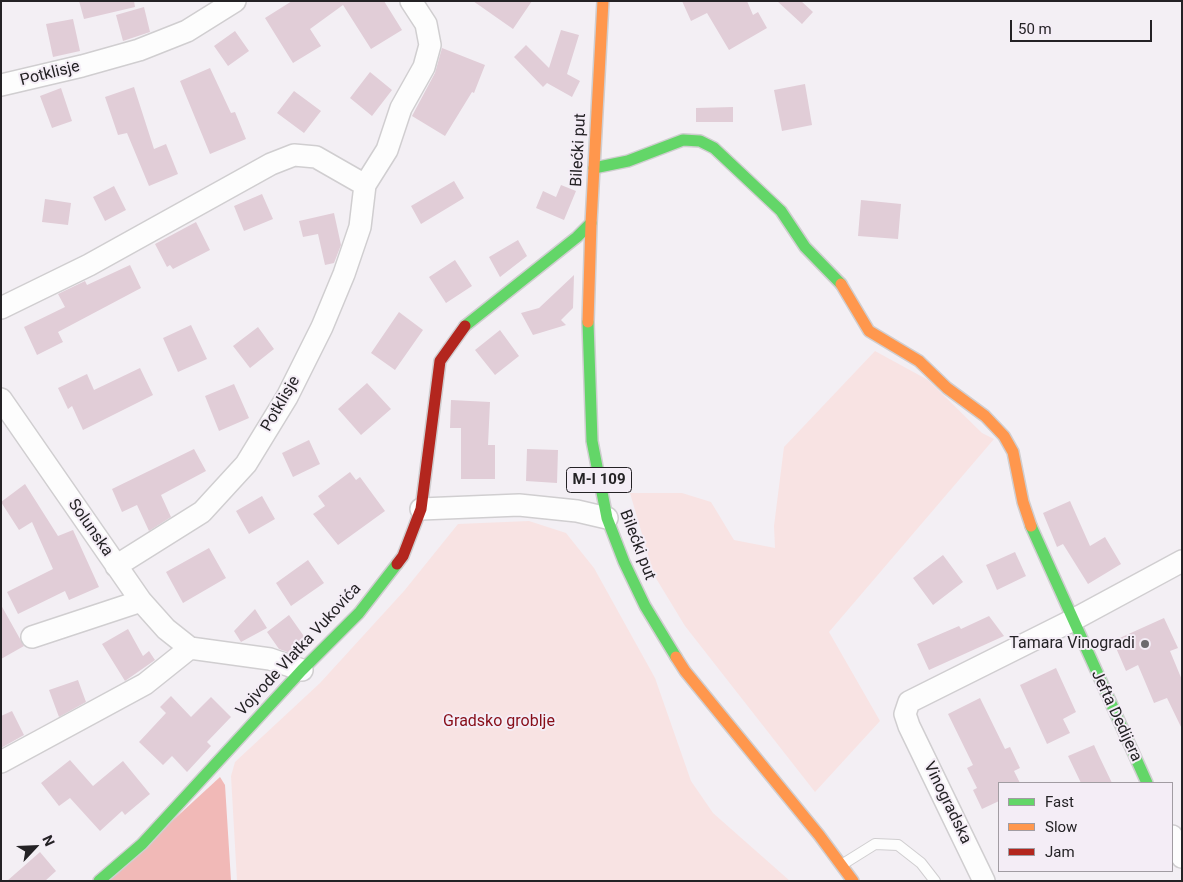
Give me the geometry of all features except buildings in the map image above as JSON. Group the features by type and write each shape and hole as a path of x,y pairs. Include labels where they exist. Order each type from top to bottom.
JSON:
{"street":[{"name":"Potklisje","path":"1,85 82,66 138,50 187,31 235,1"},
{"name":"Potklisje","path":"116,566 202,512 246,464 287,397 322,328 360,227 365,185 387,150 401,108 424,67 430,45 426,24 411,1"},
{"name":"Bilećki put","path":"603,1 591,223 589,383 592,440 607,518 644,606 686,670 842,864 853,881"},
{"name":"Jefta Dedijera","path":"594,168 628,161 683,140 692,139 714,148 781,211 805,248 842,285 869,331 919,362 947,388 985,416 1004,436 1013,452 1022,502 1033,533 1071,621 1147,782"},
{"path":"1,308 98,260 271,164 294,155 316,157 365,185"},
{"name":"Vojvode Vlatka Vukovića","path":"99,881 142,844 302,670 359,614 403,556 421,509 440,361 467,323 577,237 591,223"},
{"name":"Solunska","path":"1,399 140,602 166,629 190,648"},
{"path":"421,509 518,505 577,512 607,518"},
{"path":"1071,621 1182,561"},
{"path":"32,637 140,602"},
{"name":"Vinogradska","path":"984,881 909,726 905,714 909,702 1071,621"},
{"path":"1,762 145,684 190,648 270,659 302,670"},
{"path":"1173,838 1182,857"}],"lane":[{"path":"842,864 875,844 898,845 921,863 935,881"}],"green space":[{"path":"875,351 928,380 982,433 994,439 829,632 880,721 815,792 685,626 654,575 630,493 682,493 711,502 734,540 775,548 774,526 784,447"},
{"name":"Gradsko groblje","path":"529,521 566,533 594,568 655,678 691,781 713,813 790,881 237,881 231,776 235,762 320,683 404,591 458,524"}],"shaded area":[{"path":"220,777 225,785 231,881 107,881"}],"traffic: fast":[{"path":"594,168 628,161 683,140 700,141 714,148 781,211 805,247 841,284"},
{"path":"465,326 577,237 591,223"},
{"path":"588,322 592,441 607,518 624,562 645,606 676,657"},
{"path":"1031,526 1147,782"},
{"path":"99,881 142,844 302,670 359,613 397,564"}],"traffic: slow":[{"path":"588,322 591,223 603,1"},
{"path":"841,284 869,331 919,361 947,388 985,416 1004,436 1013,452 1023,502 1031,526"},
{"path":"676,657 685,671 819,835 853,881"}],"traffic: jam":[{"path":"397,564 403,556 421,509 440,361 465,326"}],"place":[{"name":"Tamara Vinogradi","path":"1145,644"}]}
